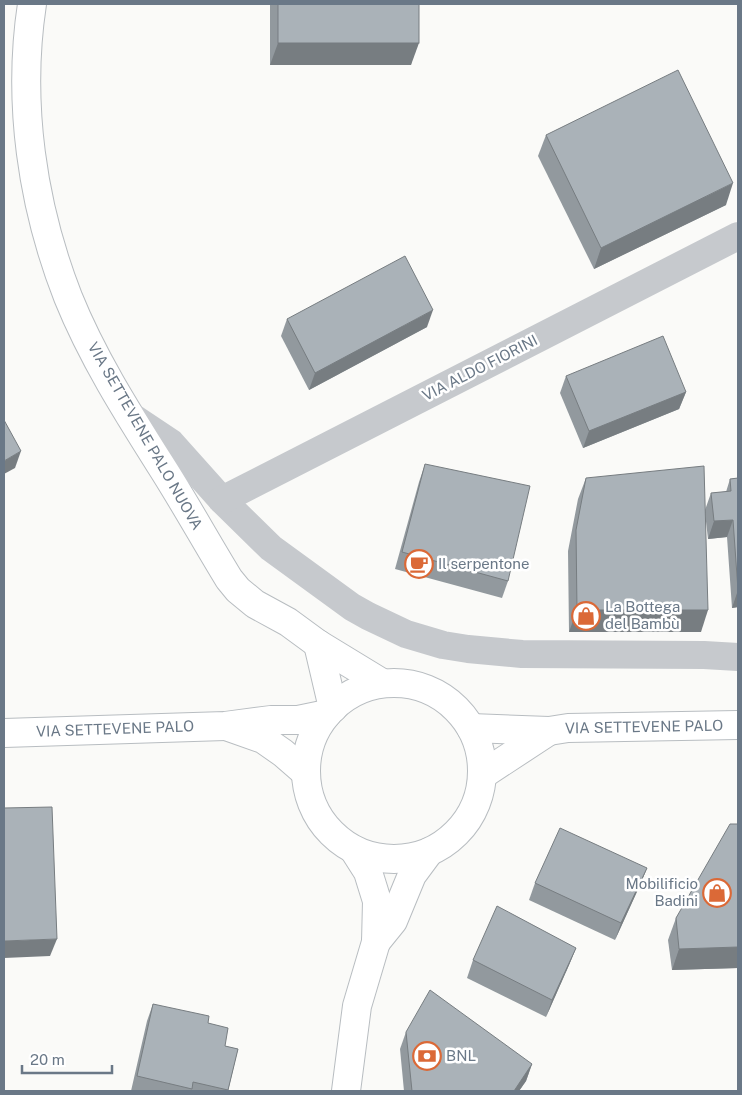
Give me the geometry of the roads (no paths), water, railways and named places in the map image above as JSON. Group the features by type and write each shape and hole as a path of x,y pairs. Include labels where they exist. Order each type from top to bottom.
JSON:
{"main road":[{"name":"VIA SETTEVENE PALO NUOVA","path":"32,4 27,53 27,105 33,164 44,219 56,261 71,303 98,360 129,415 229,579 238,590 255,604 288,622 318,644 382,684"},
{"path":"318,644 330,711"},
{"path":"382,684 408,684 424,688 441,696 457,709 471,728 481,757 482,775 478,800 466,822 447,842 430,852 407,858 380,858 354,850 335,836 316,812 309,794 306,773 311,744 316,731 330,711 345,698 359,690 382,684"},
{"path":"225,726 271,720 298,720 330,711"},
{"name":"VIA SETTEVENE PALO","path":"471,728 549,731 568,728 738,725"},
{"path":"225,726 263,739 306,773"},
{"name":"VIA SETTEVENE PALO","path":"4,732 225,726"},
{"path":"482,775 549,731"},
{"path":"346,1091 356,1006 376,942 377,901 368,872 354,850"},
{"path":"376,942 393,921 412,875 430,852"}],"street":[{"name":"VIA ALDO FIORINI","path":"222,500 738,236"},
{"path":"129,415 171,443 222,500 271,548 352,607 386,625 424,640 468,649 522,654 704,654 738,657"}],"place":[{"name":"Il serpentone","path":"419,564"},
{"name":"La Bottega del Bambù","path":"586,616"},
{"name":"Mobilificio Badini","path":"717,893"},
{"name":"BNL","path":"427,1056"}]}
